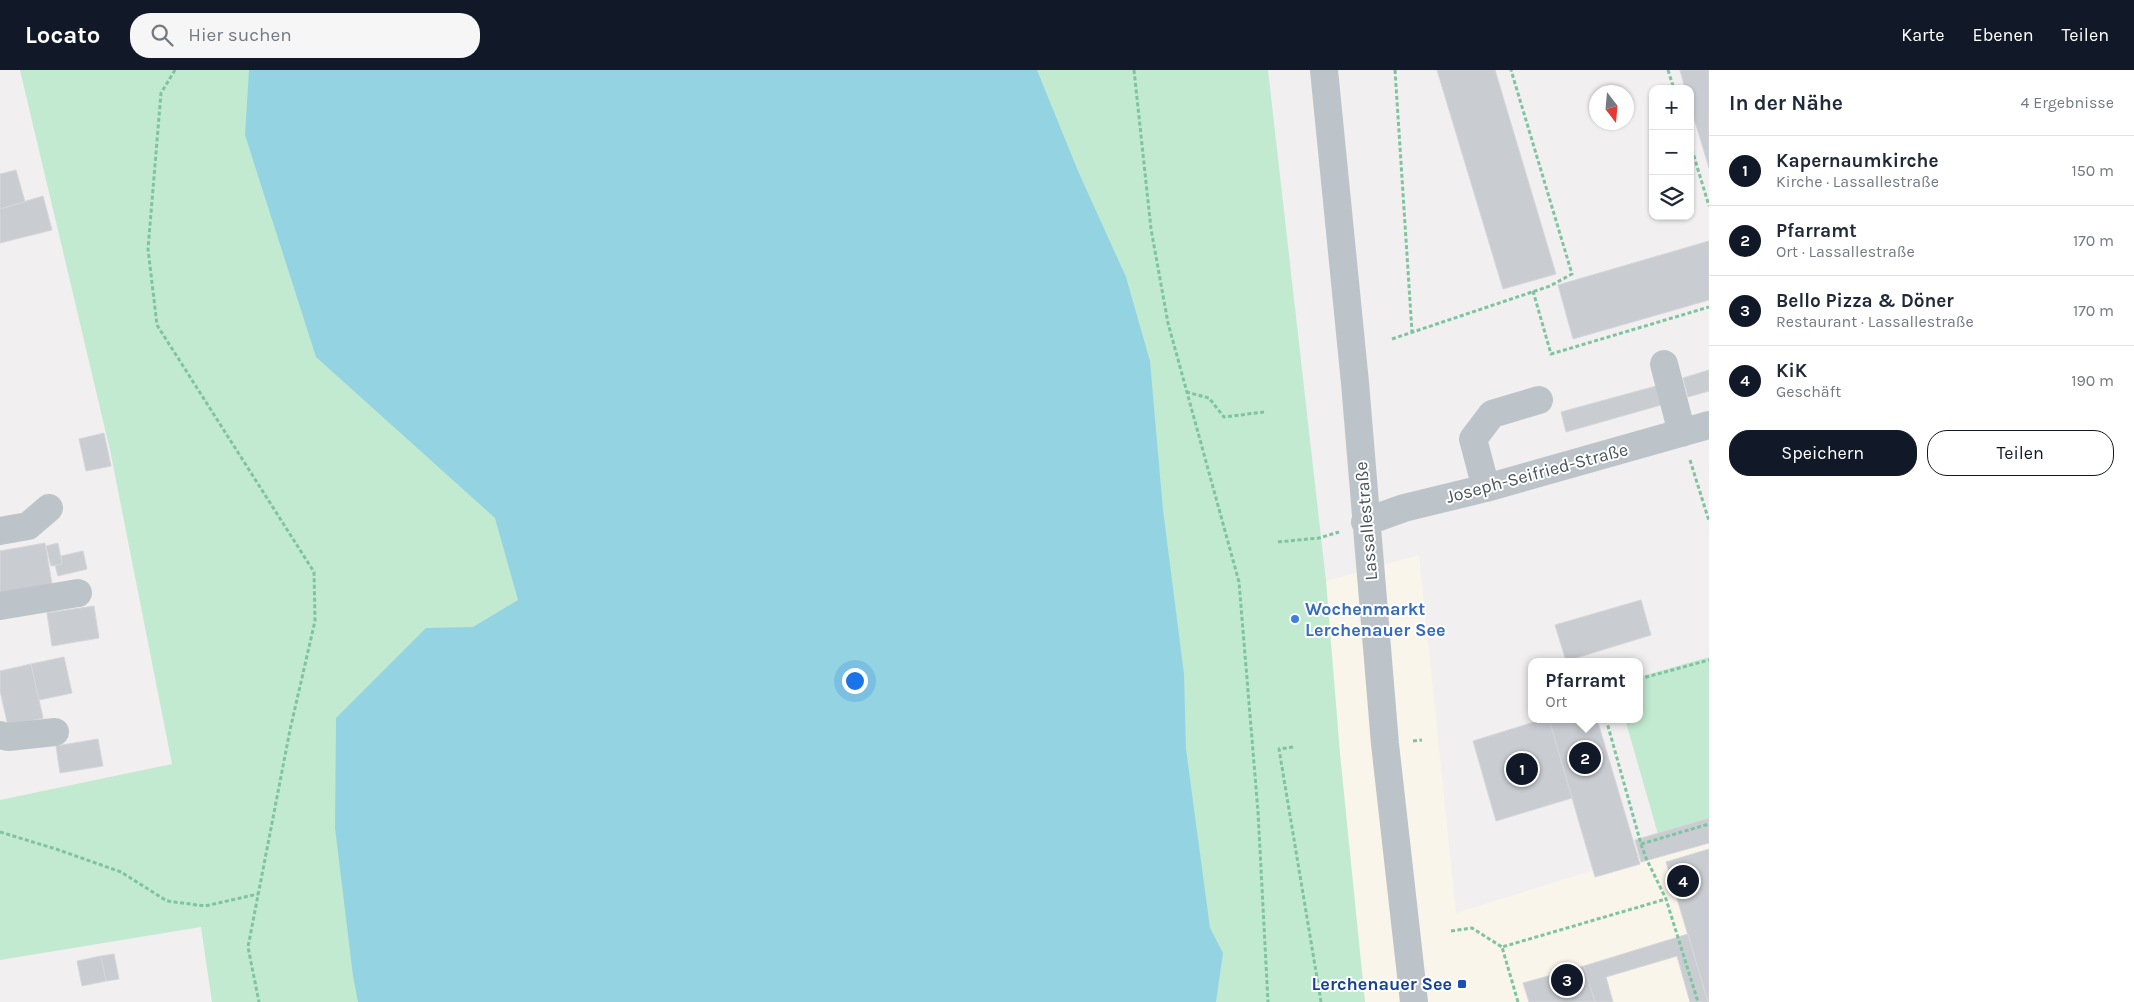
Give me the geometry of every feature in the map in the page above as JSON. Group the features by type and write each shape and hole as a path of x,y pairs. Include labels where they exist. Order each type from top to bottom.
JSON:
{"street":[{"name":"Lassallestraße","path":"1324,70 1335,164 1385,744 1414,1002"},
{"path":"1664,364 1682,433"},
{"path":"1486,488 1473,439 1492,414 1539,400"},
{"name":"Joseph-Seifried-Straße","path":"1365,522 1404,508 1486,488 1709,425"},
{"path":"0,530 28,526 49,508"},
{"path":"0,606 78,594"},
{"path":"0,735 8,737 55,732"}],"path":[{"path":"175,70 161,93 148,249 157,325 314,572 315,621 290,730 248,947 259,1002"},
{"path":"1134,70 1151,229 1168,324 1239,582 1257,803 1268,1002"},
{"path":"1394,70 1412,332"},
{"path":"1392,339 1550,286 1572,274 1511,70"},
{"path":"1668,70 1673,85"},
{"path":"1694,156 1709,206"},
{"path":"1534,291 1551,354 1709,307"},
{"path":"1186,392 1208,398 1224,416 1264,412"},
{"path":"1682,433 1709,521"},
{"path":"1278,542 1328,536 1365,522"},
{"path":"1643,678 1709,660"},
{"path":"1607,723 1641,844 1666,899 1698,1002"},
{"path":"1293,747 1278,749 1321,1002"},
{"path":"1641,844 1709,824"},
{"path":"0,832 121,872 167,901 205,906 258,893"},
{"path":"1502,946 1666,899"},
{"path":"1451,931 1472,928 1502,946 1518,1002"}],"shaded area":[{"path":"1419,555 1456,913 1709,834 1709,1002 1365,1002 1340,754 1326,581"}],"green space":[{"path":"20,70 1268,70 1326,581 1340,754 1365,1002 212,1002 201,927 0,960 0,800 172,764 110,450"},
{"path":"1709,657 1709,834 1662,848 1626,723 1643,723 1643,676"}],"water":[{"path":"249,70 1037,70 1078,171 1126,277 1150,361 1163,510 1184,674 1186,749 1210,928 1223,953 1216,1002 358,1002 353,976 335,828 336,718 426,628 473,627 518,600 495,518 316,357 245,135"}],"building":[{"path":"1437,70 1495,70 1556,274 1503,289"},
{"path":"1680,70 1709,70 1709,168 1694,118 1694,85 1684,85"},
{"path":"16,170 25,202 0,209 0,174"},
{"path":"43,196 52,230 0,243 0,209"},
{"path":"1709,241 1709,300 1573,339 1558,285"},
{"path":"1709,370 1709,391 1688,397 1683,378"},
{"path":"1656,386 1661,405 1566,432 1561,412"},
{"path":"104,433 111,466 86,471 79,439"},
{"path":"45,543 52,584 0,594 0,551"},
{"path":"58,543 62,564 51,566 46,546"},
{"path":"83,551 87,569 58,576 55,565 62,564 61,556"},
{"path":"1641,600 1651,635 1576,658 1565,658 1555,625"},
{"path":"94,606 99,638 52,646 47,613"},
{"path":"64,657 72,693 39,700 31,664"},
{"path":"31,664 43,718 8,726 0,691 0,671"},
{"path":"1531,723 1550,723 1572,798 1496,821 1473,741"},
{"path":"1550,723 1598,723 1640,864 1595,877"},
{"path":"98,739 103,766 60,773 56,746"},
{"path":"1709,818 1709,843 1641,862 1635,840"},
{"path":"1709,849 1709,1002 1708,1002 1666,862"},
{"path":"1688,934 1708,1002 1690,1002 1677,956 1606,977 1613,1002 1595,1002 1584,966"},
{"path":"114,954 119,979 106,981 101,956"},
{"path":"101,956 106,981 82,986 77,961"},
{"path":"1584,966 1595,1002 1529,1002 1523,983"}],"place":[{"name":"Wochenmarkt Lerchenauer See","path":"1295,619"},
{"name":"Pfarramt","path":"1585,758"},
{"name":"Kapernaumkirche","path":"1522,769"},
{"name":"KiK","path":"1683,881"},
{"name":"Bello Pizza & Döner","path":"1567,980"},
{"name":"Lerchenauer See","path":"1462,984"}]}
